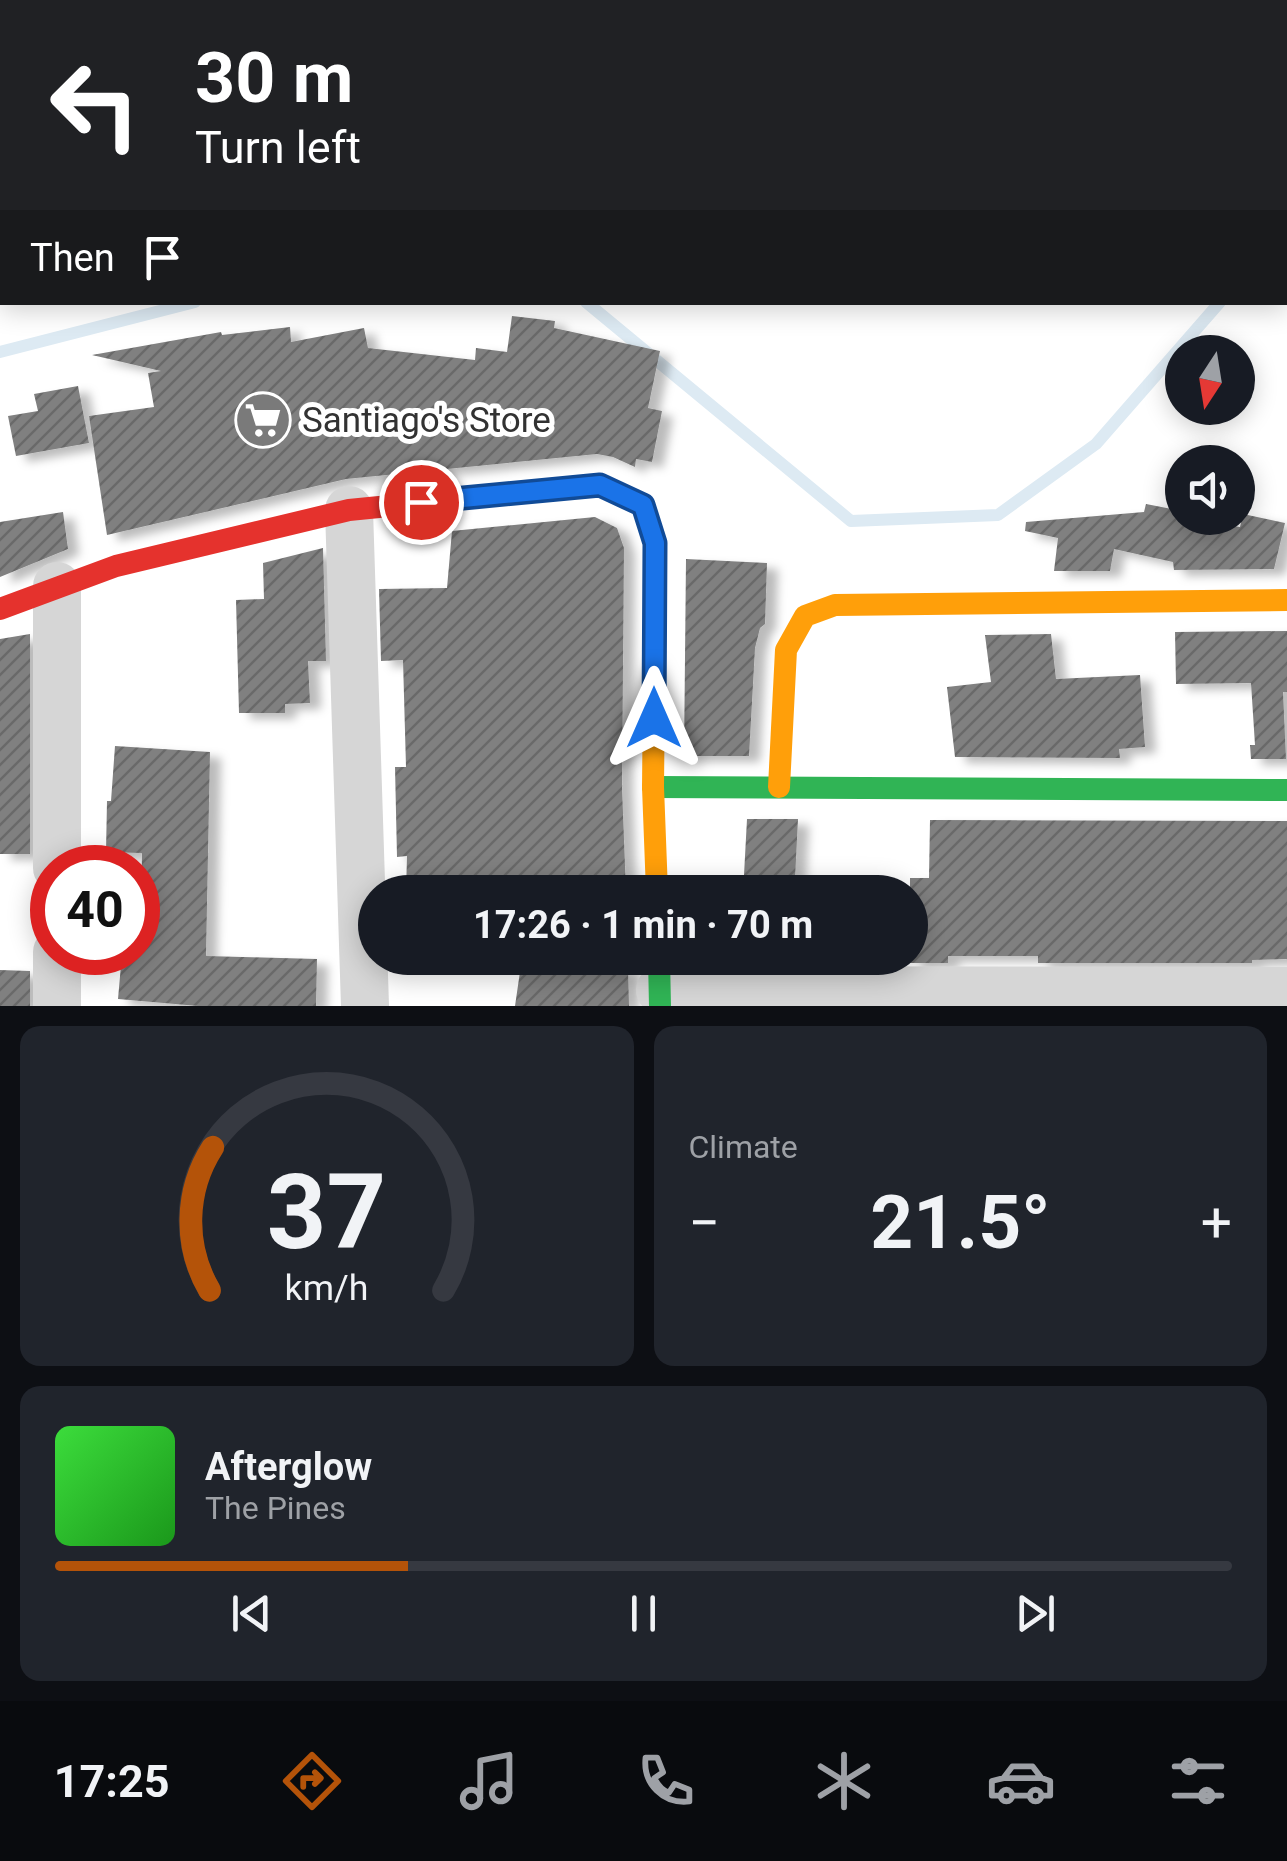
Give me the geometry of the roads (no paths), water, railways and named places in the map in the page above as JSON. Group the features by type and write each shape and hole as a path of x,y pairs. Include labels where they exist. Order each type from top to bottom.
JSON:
{"street":[{"path":"0,609 23,604 57,586 116,566 349,510 600,485 643,505 655,543 656,875"},
{"path":"349,510 365,1006"},
{"path":"57,586 57,845"},
{"path":"779,787 786,650 805,616 835,605 1287,600"},
{"path":"653,787 1287,790"},
{"path":"57,975 57,1006"},
{"path":"660,984 1287,990"}],"waterway":[{"path":"0,352 183,305"},
{"path":"590,305 851,521 998,515 1096,444 1217,305"}],"place":[{"name":"Santiago's Store","path":"263,420"}]}
